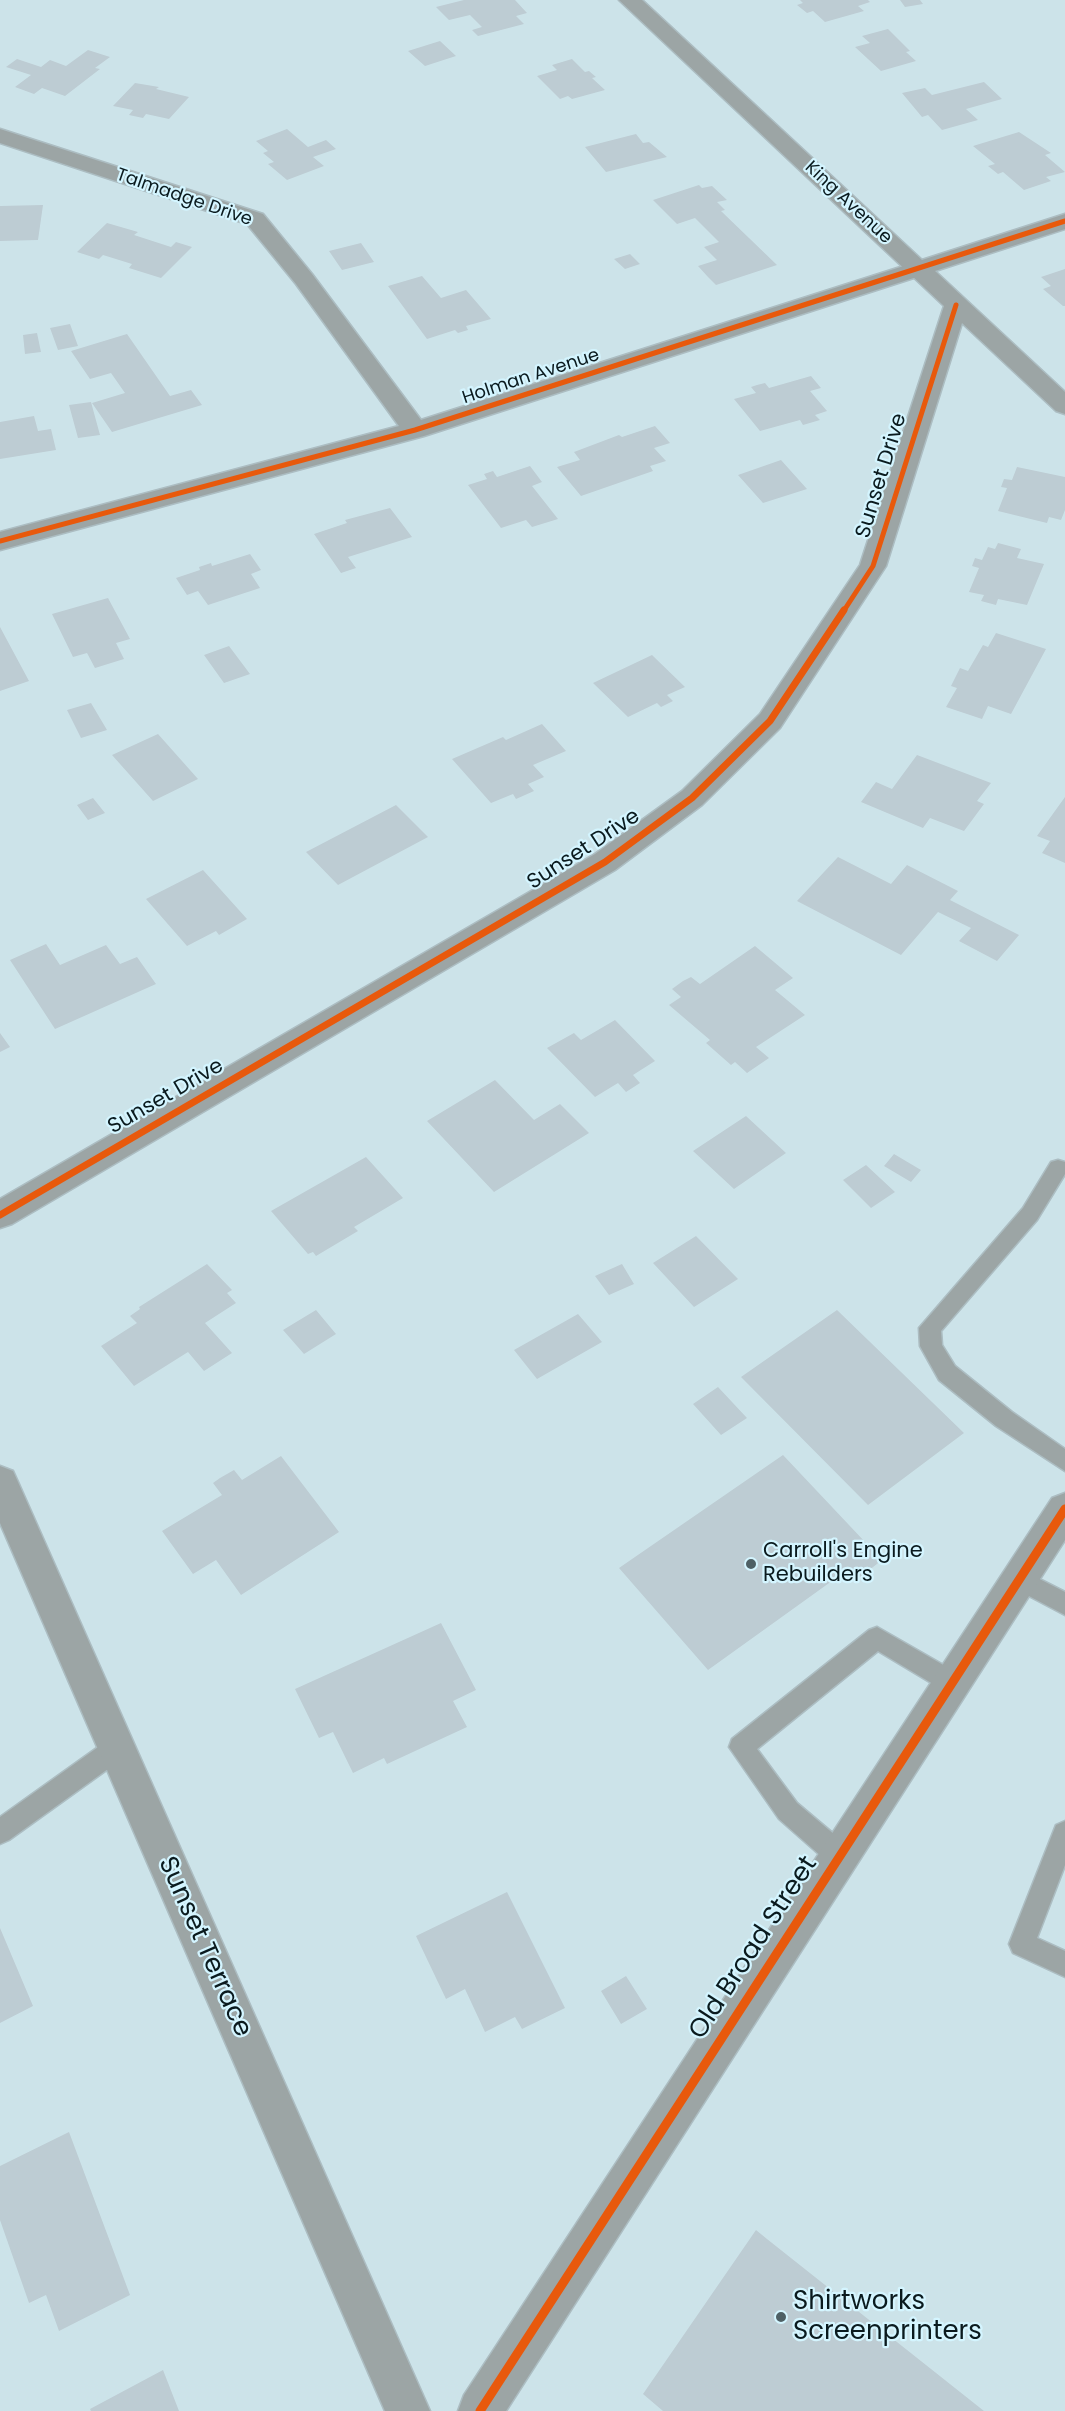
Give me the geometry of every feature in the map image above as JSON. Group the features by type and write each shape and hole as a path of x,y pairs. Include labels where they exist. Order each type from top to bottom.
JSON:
{"street":[{"name":"King Avenue","path":"630,0 1065,406"},
{"name":"Talmadge Drive","path":"0,136 255,219 304,279 415,430"},
{"name":"Holman Avenue","path":"0,542 415,430 1065,221"},
{"name":"Sunset Drive","path":"0,1215 606,862 692,798 771,722 873,566 956,305"},
{"name":"Sunset Terrace","path":"0,1482 408,2411"},
{"name":"Old Broad Street","path":"480,2411 1065,1509"}],"lane":[{"path":"1058,1168 1030,1214 930,1328 931,1346 947,1373 1004,1419 1065,1461"},
{"path":"1018,1579 1065,1604"},
{"path":"839,1855 788,1811 741,1747 877,1638 951,1682"},
{"path":"0,1832 117,1748"},
{"path":"1065,1833 1022,1944 1065,1964"}],"building":[{"path":"464,0 515,0 527,13 516,16 524,24 478,36 472,30 482,27 470,15 449,20 436,7"},
{"path":"800,0 868,0 870,2 858,6 864,11 825,22 813,11 807,13 797,5 803,3"},
{"path":"900,0 920,0 923,4 905,7"},
{"path":"888,29 910,51 906,52 916,61 881,71 855,47 870,43 862,36"},
{"path":"440,41 456,56 425,66 408,51"},
{"path":"88,50 110,57 95,68 100,69 65,96 42,88 34,94 15,87 31,75 6,67 17,59 41,67 50,60 66,66"},
{"path":"572,59 585,72 589,71 596,77 592,78 605,90 572,99 568,96 560,99 537,76 557,70 552,65"},
{"path":"984,82 1002,99 966,109 978,120 942,130 928,115 922,117 902,93 925,88 932,95"},
{"path":"135,83 159,87 156,89 189,97 169,119 146,114 143,118 129,115 133,110 113,106"},
{"path":"287,129 308,147 326,140 336,149 313,157 324,166 287,180 268,164 274,162 263,153 268,151 256,141"},
{"path":"1019,132 1051,153 1045,155 1065,172 1046,177 1051,181 1024,190 1003,172 998,174 988,166 995,164 973,146"},
{"path":"636,134 643,143 649,142 667,157 606,172 585,147"},
{"path":"699,185 702,188 712,186 727,200 717,202 725,210 721,211 777,265 716,285 708,277 698,266 717,260 704,247 719,242 695,218 677,224 653,200"},
{"path":"43,205 38,240 0,241 0,206"},
{"path":"107,223 138,232 134,235 171,247 176,242 192,247 161,278 129,268 132,264 103,255 99,259 77,252"},
{"path":"361,243 374,262 342,270 329,251"},
{"path":"630,254 640,264 625,269 614,259"},
{"path":"1065,269 1065,306 1063,306 1043,289 1051,286 1041,277"},
{"path":"422,276 441,298 466,290 491,319 466,326 468,330 458,333 455,330 427,339 388,286"},
{"path":"70,324 78,346 58,350 50,328"},
{"path":"37,333 41,352 25,354 23,335"},
{"path":"127,334 170,396 191,390 202,405 112,432 92,403 125,393 111,373 90,379 71,351"},
{"path":"811,376 821,388 810,391 827,411 815,415 820,420 803,425 800,420 760,431 734,399 756,393 751,387 757,385 765,383 769,388"},
{"path":"91,402 100,435 78,438 69,405"},
{"path":"34,416 38,431 51,429 56,450 0,459 0,422"},
{"path":"655,426 670,443 654,448 666,461 650,466 653,471 581,496 557,467 580,460 574,452 619,435 622,437"},
{"path":"781,460 807,489 763,503 738,475"},
{"path":"530,466 542,482 532,486 558,519 532,527 526,520 501,528 468,485 487,479 484,474 493,471 497,477"},
{"path":"1017,467 1065,477 1065,510 1061,520 1049,517 1047,523 998,511 1007,488 1001,487 1004,479 1012,480"},
{"path":"390,508 412,537 348,557 356,568 341,573 314,534 347,523 345,520"},
{"path":"998,543 1021,549 1017,558 1044,564 1027,605 998,599 996,605 981,601 984,595 969,592 979,568 972,566 975,558 982,560 988,547 995,549"},
{"path":"250,554 261,570 251,574 260,588 208,605 198,591 187,595 176,578 200,570 199,567 211,563 212,566"},
{"path":"108,598 130,639 116,643 124,659 95,668 87,653 73,657 52,614"},
{"path":"0,627 29,681 0,691"},
{"path":"996,633 1046,649 1011,714 988,706 982,719 946,707 957,688 951,686 960,668 968,671 983,645 988,647"},
{"path":"229,646 250,674 224,683 204,655"},
{"path":"652,655 685,687 667,695 673,701 661,707 657,703 628,717 593,683"},
{"path":"91,703 107,730 81,738 67,710"},
{"path":"542,724 566,751 533,765 544,777 528,784 534,791 516,799 513,794 491,803 452,759 503,737 506,740"},
{"path":"158,734 198,779 153,801 112,755"},
{"path":"917,755 991,783 977,801 984,804 964,831 930,818 923,828 861,802 876,782 892,789"},
{"path":"1065,797 1065,863 1042,853 1050,841 1037,836"},
{"path":"93,798 105,813 88,820 77,805"},
{"path":"396,805 428,837 338,885 306,852"},
{"path":"838,857 891,884 907,865 958,891 950,900 1019,935 997,961 959,941 971,928 938,912 901,955 797,901"},
{"path":"203,870 247,919 219,935 216,931 187,946 146,899"},
{"path":"46,944 60,965 106,945 120,964 137,957 156,984 55,1029 10,960"},
{"path":"755,946 793,978 775,990 805,1015 756,1047 769,1058 747,1073 735,1062 731,1065 706,1043 710,1040 669,1005 681,997 672,989 683,981 691,977 700,984"},
{"path":"615,1020 655,1061 633,1075 640,1083 626,1092 618,1083 595,1097 547,1048 574,1033 581,1040"},
{"path":"0,1033 10,1047 0,1052"},
{"path":"495,1080 534,1120 560,1104 589,1133 494,1192 427,1121"},
{"path":"746,1116 786,1153 734,1189 693,1151"},
{"path":"894,1154 921,1170 911,1182 884,1166"},
{"path":"366,1157 403,1198 354,1227 358,1231 316,1256 313,1252 308,1254 271,1211"},
{"path":"866,1165 895,1192 871,1208 843,1180"},
{"path":"696,1236 738,1279 694,1307 653,1263"},
{"path":"207,1264 232,1290 227,1293 236,1303 205,1323 232,1353 204,1371 188,1352 134,1386 101,1346 137,1323 130,1316 140,1309 139,1307"},
{"path":"622,1264 634,1284 609,1295 595,1276"},
{"path":"316,1310 336,1334 304,1354 283,1330"},
{"path":"837,1310 964,1433 868,1505 741,1377"},
{"path":"578,1314 602,1342 537,1379 514,1350"},
{"path":"718,1387 747,1418 721,1435 693,1404"},
{"name":"Carroll's Engine Rebuilders","path":"783,1455 882,1560 859,1578 850,1568 708,1670 619,1568"},
{"path":"281,1456 339,1532 241,1595 216,1560 193,1574 162,1531 222,1495 213,1483 220,1478 234,1470 242,1480"},
{"path":"441,1623 476,1690 453,1701 467,1727 387,1764 384,1758 353,1773 333,1732 319,1738 295,1689"},
{"path":"507,1892 565,2008 522,2029 515,2017 485,2032 465,1989 446,1999 416,1936"},
{"path":"0,1928 33,2006 0,2023"},
{"path":"626,1976 647,2009 621,2024 601,1991"},
{"path":"69,2132 130,2295 59,2331 46,2295 29,2303 0,2220 0,2166"},
{"name":"Shirtworks Screenprinters","path":"756,2230 984,2411 663,2411 643,2394"},
{"path":"163,2370 179,2411 91,2411 90,2409"}],"cycle path":[{"path":"0,541 415,430 1065,221"},
{"path":"0,1215 605,862 692,798 770,721 873,566 956,305"},
{"path":"480,2411 1065,1509"}],"place":[{"name":"Carroll's Engine Rebuilders","path":"751,1564"},
{"name":"Shirtworks Screenprinters","path":"781,2317"}]}
